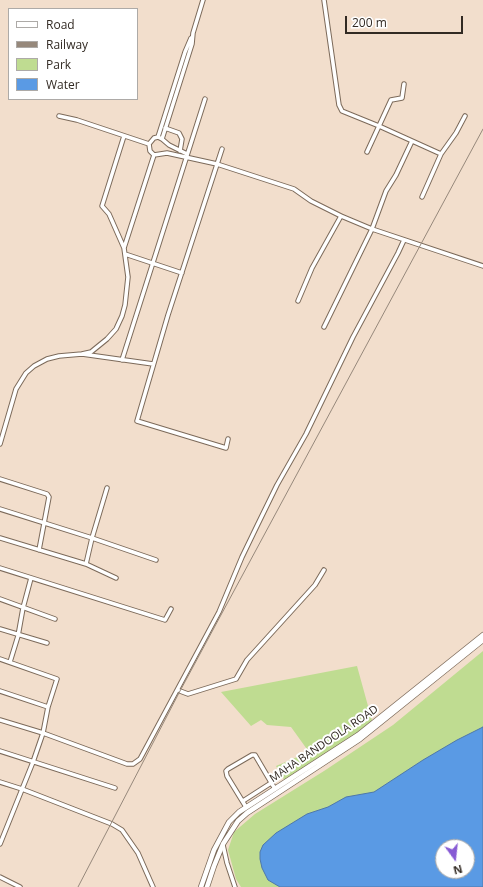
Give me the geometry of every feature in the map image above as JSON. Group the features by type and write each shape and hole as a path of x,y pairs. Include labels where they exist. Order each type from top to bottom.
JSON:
{"main road":[{"name":"MAHA BANDOOLA ROAD","path":"201,887 214,850 221,836 235,816 246,807 334,751 368,727 483,635"},
{"name":"MAHA BANDOOLA ROAD","path":"207,887 223,844 234,826 243,816 360,739 483,640"}],"street":[{"path":"160,138 185,52 204,0"},
{"path":"324,0 339,105 342,111 441,154"},
{"path":"160,138 165,128 192,44 193,33"},
{"path":"367,152 391,100 402,98 404,84"},
{"path":"122,360 204,99"},
{"path":"60,116 78,120 149,144"},
{"path":"422,197 441,154 456,133 465,116"},
{"path":"165,128 180,133 182,139 180,150"},
{"path":"0,444 16,389 26,372 47,359 91,352 103,344 116,329 122,316 128,285 124,248 109,214 102,206 124,136"},
{"path":"154,155 150,151 149,144 154,138 160,138 169,145 180,150 186,156"},
{"path":"324,326 372,228 386,191 396,175 412,141"},
{"path":"222,149 153,364 137,421 226,448 228,439"},
{"path":"154,155 167,153 217,164 294,190 311,201 341,216 372,228 483,266"},
{"path":"124,248 154,155"},
{"path":"298,301 312,268 341,216"},
{"path":"0,720 43,733 126,764 133,764 140,759 219,612 256,528 306,434 353,337 398,254 404,240"},
{"path":"125,254 182,273"},
{"path":"82,354 153,364"},
{"path":"0,479 47,494 49,500 39,550"},
{"path":"86,564 107,488"},
{"path":"0,509 156,560"},
{"path":"0,538 86,564 116,578"},
{"path":"0,568 165,620 171,609"},
{"path":"180,691 188,694 236,679 247,660 315,585 324,570"},
{"path":"10,662 18,636 23,608 31,578"},
{"path":"0,600 55,619"},
{"path":"0,629 18,636 47,643"},
{"path":"0,660 10,662 57,679 48,707 43,733 33,762 0,843"},
{"path":"0,691 48,707"},
{"path":"0,751 115,788"},
{"path":"246,807 226,776 226,771 228,769 252,755 255,755 275,789"},
{"path":"0,782 112,824 122,830 138,853 153,887"},
{"path":"243,801 271,783"},
{"path":"221,836 226,863 235,887"},
{"path":"0,877 20,887"}],"green space":[{"path":"483,651 483,887 241,887 236,879 228,850 234,832 255,814 324,771 393,725"},
{"path":"357,666 373,724 286,783 276,766 309,752 291,727 267,725 261,720 251,726 221,692"}],"water":[{"path":"483,727 483,887 280,887 268,880 262,868 260,852 263,845 276,833 307,814 328,807 346,797 374,792 423,760"}],"railway":[{"path":"78,887 180,691 483,129"}]}
